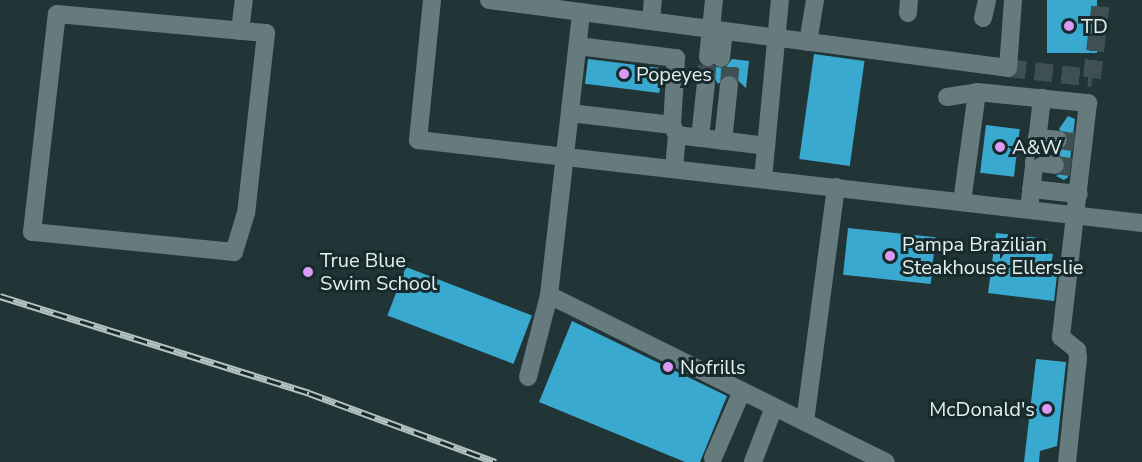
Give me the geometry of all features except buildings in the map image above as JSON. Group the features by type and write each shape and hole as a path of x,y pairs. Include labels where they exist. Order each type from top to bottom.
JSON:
{"lane":[{"path":"240,32 244,0"},
{"path":"432,0 418,140 1142,223"},
{"path":"489,0 1008,68 1013,0"},
{"path":"714,0 723,30 720,58"},
{"path":"763,179 780,0"},
{"path":"808,42 815,0"},
{"path":"983,18 987,0"},
{"path":"648,1 651,21"},
{"path":"528,377 549,295 581,12"},
{"path":"57,14 240,32 266,33 246,213 234,252 32,232 57,14"},
{"path":"578,46 676,58 674,169"},
{"path":"711,139 717,84"},
{"path":"962,202 977,92"},
{"path":"947,97 977,92 1088,103 1072,142 1069,167 1078,194 1061,337 1077,350 1078,358 1067,462"},
{"path":"1029,209 1042,98"},
{"path":"570,113 674,130 711,139 766,146"},
{"path":"1037,138 1072,142"},
{"path":"1034,162 1069,167"},
{"path":"805,422 836,187"},
{"path":"1031,189 1078,194"},
{"path":"549,295 885,462"},
{"path":"712,458 742,391"},
{"path":"753,462 774,407"}],"tunnel":[{"path":"1008,68 1092,78 1101,0"},
{"path":"706,83 708,57"},
{"path":"729,85 731,59"},
{"path":"1058,140 1074,142"},
{"path":"1055,165 1071,167"}],"railway":[{"path":"0,296 309,393 496,462"}],"place":[{"name":"TD","path":"1069,26"},
{"name":"Popeyes","path":"624,74"},
{"name":"A&W","path":"1000,147"},
{"name":"Pampa Brazilian Steakhouse Ellerslie","path":"890,256"},
{"name":"True Blue Swim School","path":"308,272"},
{"name":"Nofrills","path":"668,367"},
{"name":"McDonald's","path":"1047,409"}]}
